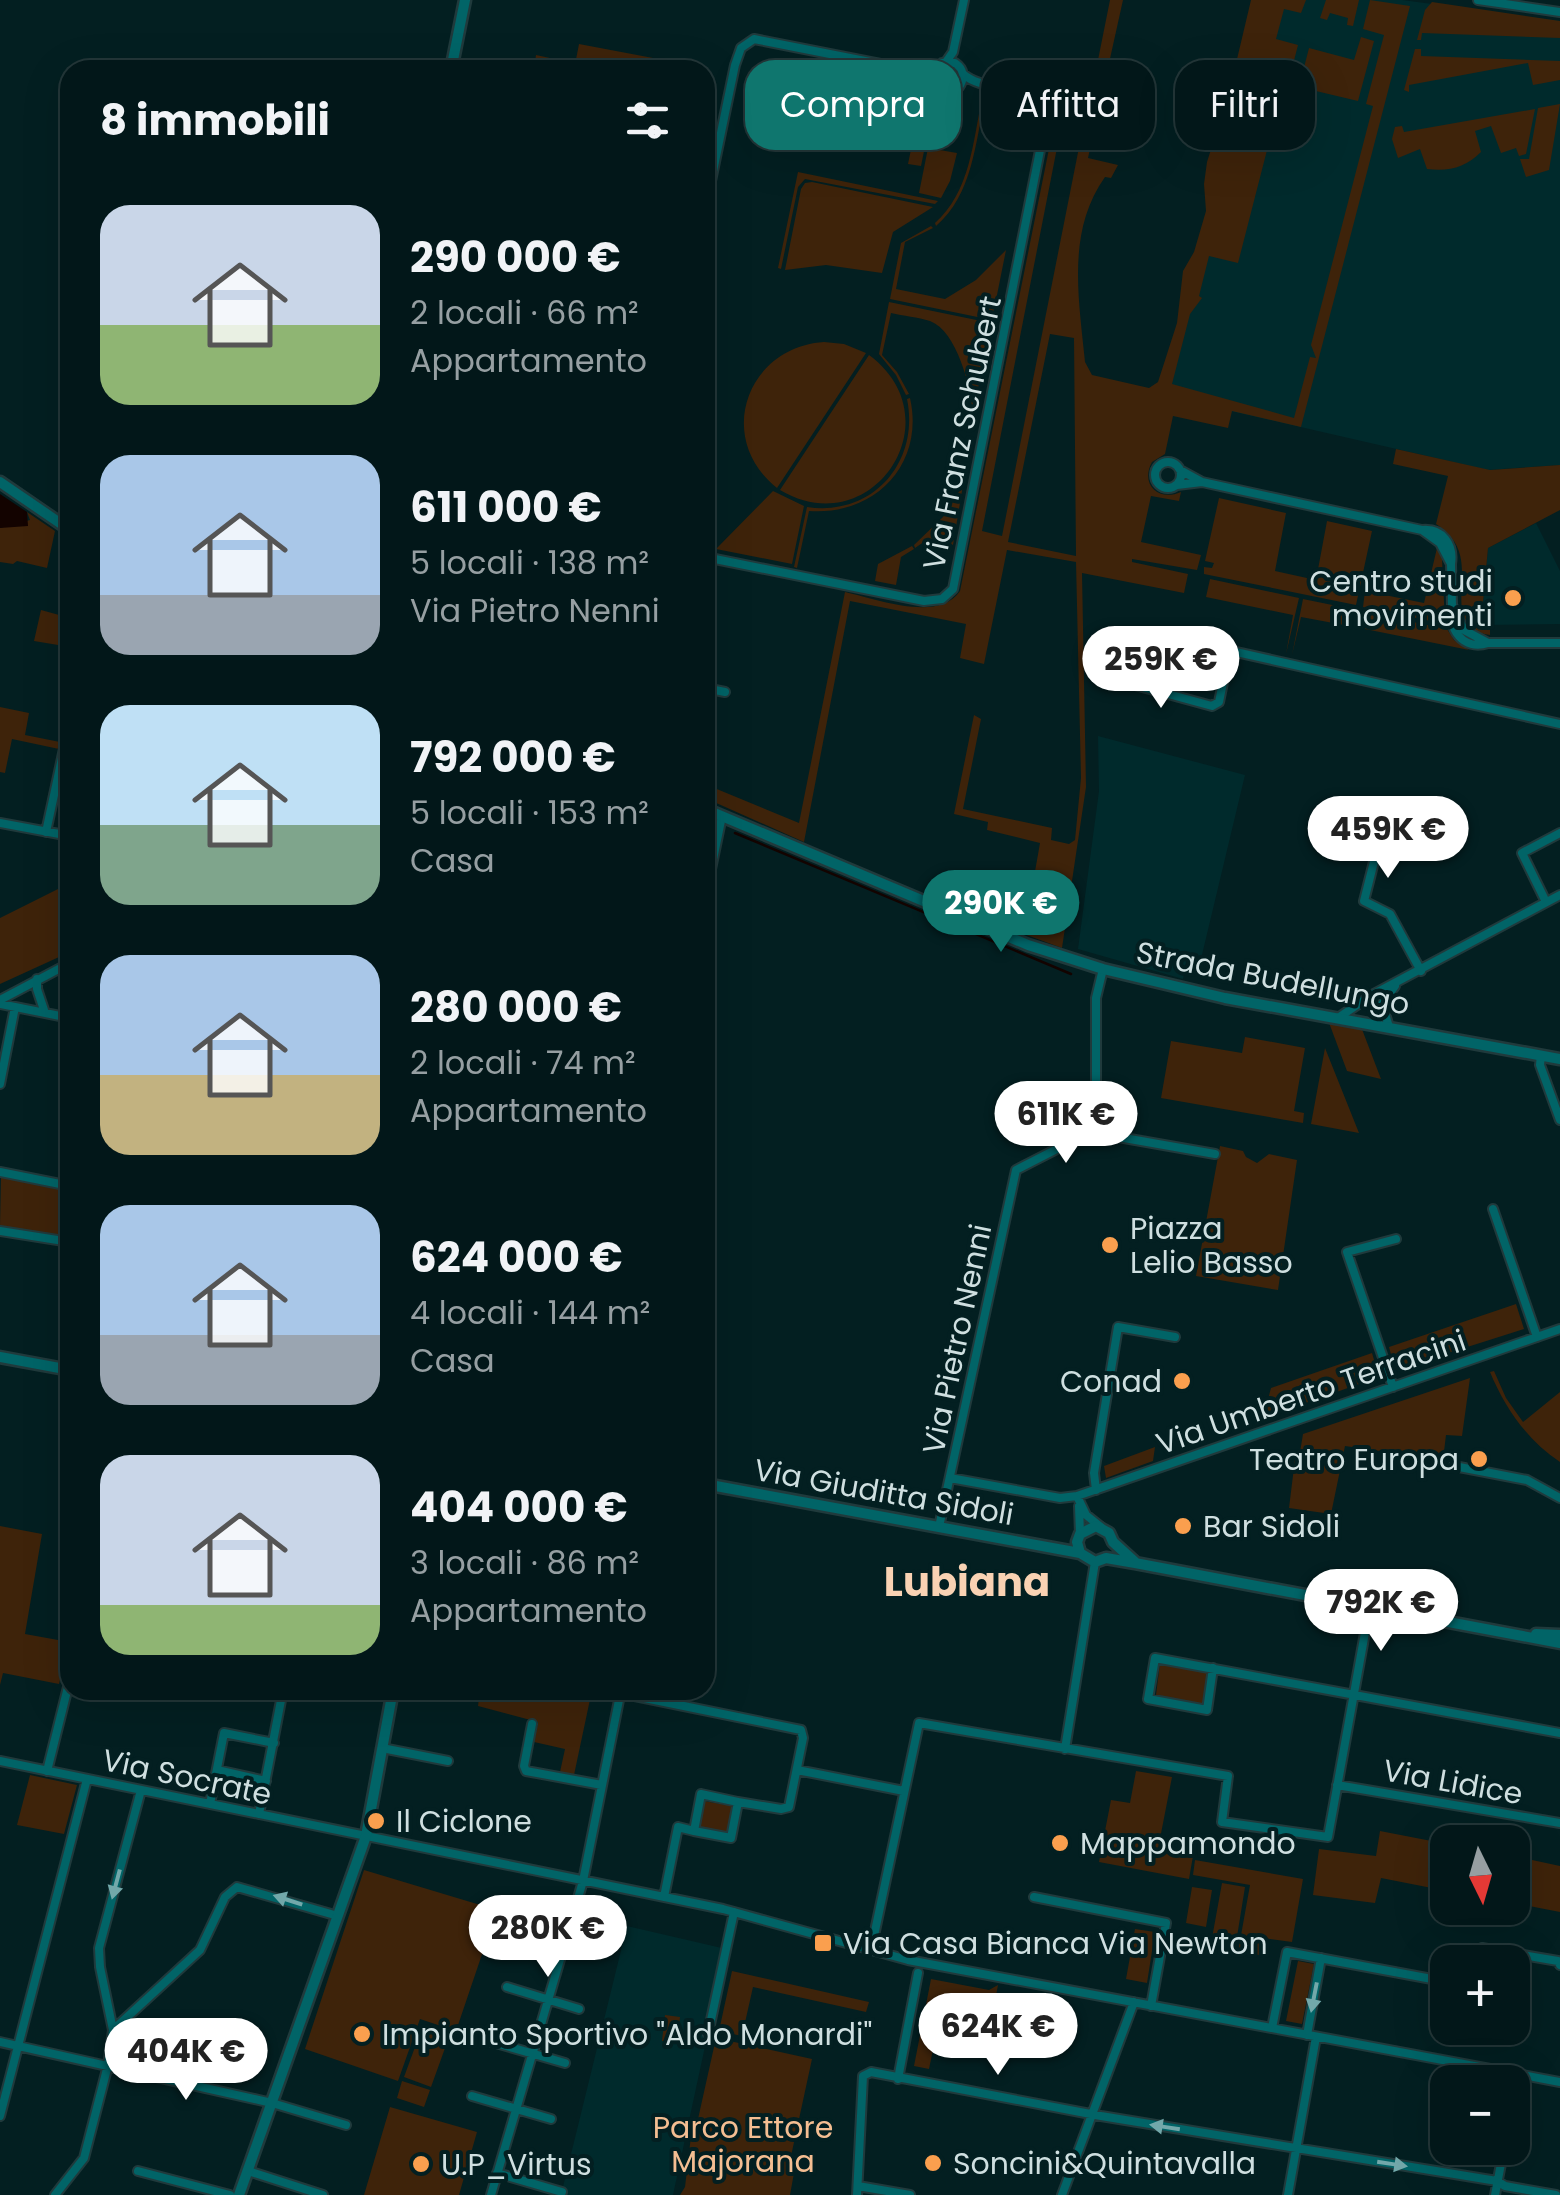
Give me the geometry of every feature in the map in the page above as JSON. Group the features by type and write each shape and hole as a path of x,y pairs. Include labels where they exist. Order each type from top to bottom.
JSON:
{"street":[{"path":"454,60 465,0"},
{"path":"947,60 953,52 964,0"},
{"path":"1478,0 1560,12"},
{"path":"715,165 741,48 754,39 768,40 863,60"},
{"path":"953,52 957,60"},
{"name":"Via Franz Schubert","path":"961,70 974,83"},
{"name":"Via Franz Schubert","path":"715,559 924,601 942,599 952,591 1046,120 1046,112 1035,98 974,83 961,86"},
{"path":"1202,482 1169,488 1156,480 1156,472 1160,465 1169,462 1202,482 1433,530 1446,540 1452,553 1450,621 1460,638 1475,646 1560,642"},
{"path":"1177,485 1180,469"},
{"path":"0,482 60,523"},
{"path":"1230,649 1218,702 1212,706 1130,681 1141,633 1146,632 1230,649 1560,724"},
{"path":"715,690 725,692"},
{"path":"46,832 60,767"},
{"name":"Strada Budellungo","path":"715,813 1028,944 1104,968 1225,998 1560,1059"},
{"path":"715,850 722,816"},
{"path":"0,823 60,834"},
{"path":"1354,823 1376,830 1380,838"},
{"path":"1383,824 1364,900 1390,914 1422,970"},
{"path":"1546,902 1522,853 1560,832"},
{"path":"1338,1018 1356,1004 1560,895"},
{"path":"0,1002 60,968"},
{"path":"1104,968 1096,998 1096,1121 1090,1132 1214,1154"},
{"path":"38,979 44,1013"},
{"path":"1356,1004 1365,1023 1382,1010 1386,996 1399,983"},
{"path":"0,1002 60,1016"},
{"path":"0,1084 15,1007"},
{"path":"1382,1010 1389,1028"},
{"path":"1541,1056 1540,1066 1560,1120"},
{"name":"Via Pietro Nenni","path":"939,1527 1016,1170 1090,1132"},
{"path":"0,1172 60,1184"},
{"path":"1493,1209 1538,1337"},
{"path":"0,1231 60,1240"},
{"path":"1393,1387 1346,1252 1396,1239"},
{"path":"1096,1490 1094,1473 1118,1327 1175,1337"},
{"name":"Via Umberto Terracini","path":"1078,1496 1560,1329"},
{"path":"0,1357 60,1368"},
{"path":"1454,1466 1527,1480 1560,1498"},
{"name":"Via Giuditta Sidoli","path":"950,1478 1060,1498 1078,1496"},
{"name":"Via Giuditta Sidoli","path":"715,1486 1054,1548 1079,1543 1092,1526 1101,1527"},
{"path":"1078,1496 1086,1514 1135,1563"},
{"path":"1078,1496 1079,1543"},
{"path":"1065,1749 1089,1582 1113,1542"},
{"name":"Via Giuditta Sidoli","path":"1079,1543 1100,1560 1530,1634 1543,1632 1560,1639"},
{"path":"871,1950 920,1723 1228,1776 1222,1822 1328,1837 1370,1606"},
{"path":"1214,1668 1207,1710 1148,1698 1155,1658 1214,1668 1354,1696 1560,1733"},
{"path":"47,1771 65,1700"},
{"path":"259,1814 280,1700"},
{"path":"239,2195 366,1836 391,1700"},
{"path":"491,2195 584,1880 619,1700"},
{"path":"660,1700 800,1729 803,1735 786,1809 701,1794 694,1831"},
{"path":"532,1724 526,1771 602,1785"},
{"path":"210,1804 224,1732 274,1743"},
{"path":"382,1748 448,1761"},
{"name":"Via Socrate","path":"0,1761 734,1912 871,1950 1465,2065"},
{"path":"217,1770 266,1780"},
{"path":"797,1770 904,1791"},
{"path":"0,2116 87,1779"},
{"name":"Via Lidice","path":"1338,1785 1560,1823"},
{"path":"55,2195 84,2158 108,2066 113,2030 99,1948 140,1790"},
{"path":"664,1897 678,1828 731,1838 738,1802"},
{"path":"113,2030 200,1950 225,1897 237,1886 338,1916"},
{"path":"1034,1898 1166,1922 1151,2006"},
{"path":"708,2034 734,1912"},
{"path":"524,1933 593,1953"},
{"path":"1272,2028 1288,1952 1430,1979"},
{"path":"1530,1956 1558,1961 1560,1965"},
{"path":"1288,2195 1321,1958"},
{"path":"898,2079 918,1973"},
{"path":"507,1987 579,2008"},
{"path":"1062,2195 1134,2002"},
{"path":"0,2042 272,2104 346,2125"},
{"path":"490,2042 565,2064"},
{"path":"910,2195 858,2190 862,2080 866,2073 1498,2181 1505,2186 1556,2195"},
{"name":"Via Socrate","path":"1530,2077 1560,2082"},
{"path":"472,2096 550,2119"},
{"path":"1495,2195 1501,2165"},
{"path":"138,2171 230,2195"},
{"path":"248,2171 323,2195"},
{"path":"497,2172 562,2192"}],"shaded area":[{"path":"1266,0 1402,0 1560,21 1560,465 1488,470 1165,396 1228,150 1315,150 1315,60 1251,60"},
{"path":"0,494 27,512 28,526 0,528"},
{"path":"1536,523 1560,571 1560,624 1481,625 1488,548"},
{"path":"1098,736 1245,775 1201,959 1187,956 1183,979 1078,949 1099,791"},
{"path":"627,1926 726,1949 673,2195 561,2195"}],"green space":[{"path":"1110,0 1123,0 1110,60 1098,60"},
{"path":"1251,0 1306,0 1301,13 1284,9 1276,39 1298,45 1294,60 1237,60"},
{"path":"1326,0 1359,0 1353,26 1347,25 1348,18 1330,13 1327,20 1320,18"},
{"path":"1370,0 1410,6 1301,427 1232,411 1228,428 1173,416 1165,454 1152,462 1148,477 1159,493 1181,492 1179,501 1151,496 1141,542 1201,555 1197,570 1132,562 1188,574 1184,593 1082,573 1086,787 1062,948 1024,934 1040,843 987,830 988,822 954,814 974,715 981,719 963,809 1052,828 1051,840 1069,844 1075,840 1081,778 1076,562 1007,550 984,664 960,658 966,624 850,601 804,842 715,802 715,788 799,823 845,592 922,607 950,601 960,591 1049,150 1057,150 982,531 1002,536 1078,150 1090,150 1088,158 1118,165 1111,178 1105,177 1093,198 1080,243 1078,290 1085,362 1092,375 1149,388 1158,382 1177,323 1183,271 1194,252 1206,211 1204,184 1211,150 1267,150 1238,263 1209,256 1199,296 1202,298 1190,314 1172,384 1294,418 1310,357 1316,358 1311,345 1373,106 1366,104 1384,35 1363,29","holes":["1050,334 1074,338 1076,556 1008,542"]},
{"path":"1432,2 1560,21 1560,38 1422,33 1421,40 1417,40 1425,10"},
{"path":"1361,37 1374,41 1358,101 1315,91 1315,60 1306,60 1309,48 1354,60"},
{"path":"579,44 653,58 653,60 576,60"},
{"path":"1415,49 1421,49 1421,56 1560,61 1560,80 1533,85 1528,63 1409,85 1409,92 1404,90"},
{"path":"981,103 971,167 958,199 936,226 956,197 972,149"},
{"path":"1560,104 1549,170 1526,177 1520,159 1529,159 1538,108"},
{"path":"1535,109 1526,154 1519,156 1516,148 1501,153 1491,126 1475,131 1481,152 1463,165 1443,170 1427,169 1420,149 1398,158 1392,139 1395,127 1402,126 1404,132"},
{"path":"911,150 924,150 921,166 908,164"},
{"path":"928,150 957,153 941,198 919,193"},
{"path":"798,172 938,201 935,204 805,179 798,187 781,269 778,268"},
{"path":"812,182 933,207 893,232 882,273 826,265 785,270 801,189"},
{"path":"931,226 905,242 896,289 945,299 976,280 1006,250 992,320 890,299 901,243"},
{"path":"889,302 991,323 973,414 966,376 948,336 930,321 891,313 882,355 897,372 909,394 906,395 879,354"},
{"path":"824,342 844,344 866,353 777,488 758,468 747,445 744,421 748,398 759,377 775,360 797,348"},
{"path":"869,355 894,381 905,411 903,440 892,467 872,488 845,501 814,503 780,490"},
{"path":"910,398 913,422 902,464 874,495 855,505 809,511 797,568 794,567 807,507 830,508 852,503 871,494 898,464 906,444"},
{"path":"1396,449 1490,470 1560,465 1560,510 1488,548 1481,624 1490,625 1490,635 1476,631 1463,616 1459,550 1436,524 1448,476 1393,464"},
{"path":"963,485 953,545 928,539 915,548 943,517"},
{"path":"773,491 804,506 792,564 716,549"},
{"path":"1219,498 1286,513 1275,571 1316,580 1327,521 1372,531 1356,605 1204,574 1204,567 1212,568 1214,563 1205,561"},
{"path":"27,512 55,531 47,568 17,561 0,562 0,528 30,520"},
{"path":"912,546 914,549 901,557 896,585 875,581 878,564"},
{"path":"1437,548 1442,559 1445,624 1363,607 1365,591 1424,603"},
{"path":"1210,579 1299,598 1286,654 1293,615 1206,597"},
{"path":"1303,599 1347,608 1344,625 1301,617 1292,655"},
{"path":"41,610 60,615 60,645 34,641"},
{"path":"1369,613 1447,629 1454,640 1469,650 1365,629"},
{"path":"0,707 29,713 25,735 60,742 59,749 12,739 5,773 0,772"},
{"path":"60,888 60,957 0,984 0,918"},
{"path":"1328,1020 1360,1024 1381,1079 1347,1071"},
{"path":"1245,1037 1305,1048 1294,1111 1304,1113 1303,1123 1161,1098 1171,1041 1242,1053"},
{"path":"1325,1048 1359,1133 1311,1124"},
{"path":"1220,1146 1243,1151 1257,1163 1269,1154 1297,1160 1278,1290 1196,1276"},
{"path":"1,1176 60,1188 60,1237 0,1226"},
{"path":"1516,1304 1524,1329 1395,1370 1389,1347"},
{"path":"1372,1353 1379,1377 1263,1418 1271,1388"},
{"path":"1494,1371 1523,1422 1560,1392 1560,1462 1518,1422 1496,1385 1490,1372"},
{"path":"1470,1378 1462,1436 1446,1435 1443,1460 1345,1446 1331,1514 1289,1508 1295,1459 1299,1458 1303,1434"},
{"path":"1155,1447 1153,1461 1106,1478 1104,1466"},
{"path":"0,1526 42,1534 25,1634 60,1640 60,1680 59,1684 3,1673 0,1685"},
{"path":"1160,1663 1209,1673 1203,1704 1156,1695"},
{"path":"479,1700 590,1700 574,1775 560,1772 565,1749 534,1742 538,1722 478,1706"},
{"path":"1136,1771 1172,1777 1158,1849 1193,1856 1189,1879 1099,1862 1111,1800 1130,1803"},
{"path":"30,1775 77,1785 64,1834 17,1825"},
{"path":"704,1801 733,1806 728,1832 699,1827"},
{"path":"1380,1831 1430,1841 1430,1888 1381,1878 1375,1903 1313,1895 1319,1849 1376,1856"},
{"path":"1195,1860 1303,1879 1292,1942 1263,1938 1260,1955 1238,1952 1250,1885 1193,1875"},
{"path":"1530,1860 1560,1866 1560,1912 1530,1906"},
{"path":"364,1870 497,1910 456,2031 420,2019 398,2081 305,2049"},
{"path":"1222,1883 1245,1887 1236,1943 1212,1938"},
{"path":"1192,1887 1212,1890 1206,1927 1186,1923"},
{"path":"1135,1929 1155,1932 1147,1983 1126,1979"},
{"path":"1298,1961 1314,1964 1302,2024 1286,2021"},
{"path":"732,1971 869,2002 866,2012 753,1987 742,2036 719,2031"},
{"path":"931,1979 989,1990 998,1985 992,2016 942,2006 929,2069 914,2066"},
{"path":"665,2015 680,2017 677,2043 662,2041"},
{"path":"422,2028 449,2037 431,2087 404,2077"},
{"name":"Parco Ettore Majorana","path":"716,2038 812,2059 788,2170 794,2173 790,2195 680,2195 685,2187 693,2119 698,2119"},
{"path":"402,2081 430,2090 424,2107 397,2098"},
{"name":"U.P_Virtus","path":"390,2107 477,2132 459,2195 364,2195"}],"waterway":[{"path":"735,833 1071,974"}],"place":[{"name":"Centro studi movimenti","path":"1513,598"},
{"name":"Piazza Lelio Basso","path":"1110,1245"},
{"name":"Conad","path":"1182,1381"},
{"name":"Teatro Europa","path":"1479,1459"},
{"name":"Bar Sidoli","path":"1183,1526"},
{"name":"Il Ciclone","path":"376,1821"},
{"name":"Mappamondo","path":"1060,1843"},
{"name":"Via Casa Bianca Via Newton","path":"823,1943"},
{"name":"Impianto Sportivo \"Aldo Monardi\"","path":"362,2034"},
{"name":"Soncini&Quintavalla","path":"933,2163"},
{"name":"U.P_Virtus","path":"421,2164"}],"district":[{"name":"Lubiana","path":"967,1582"}]}
